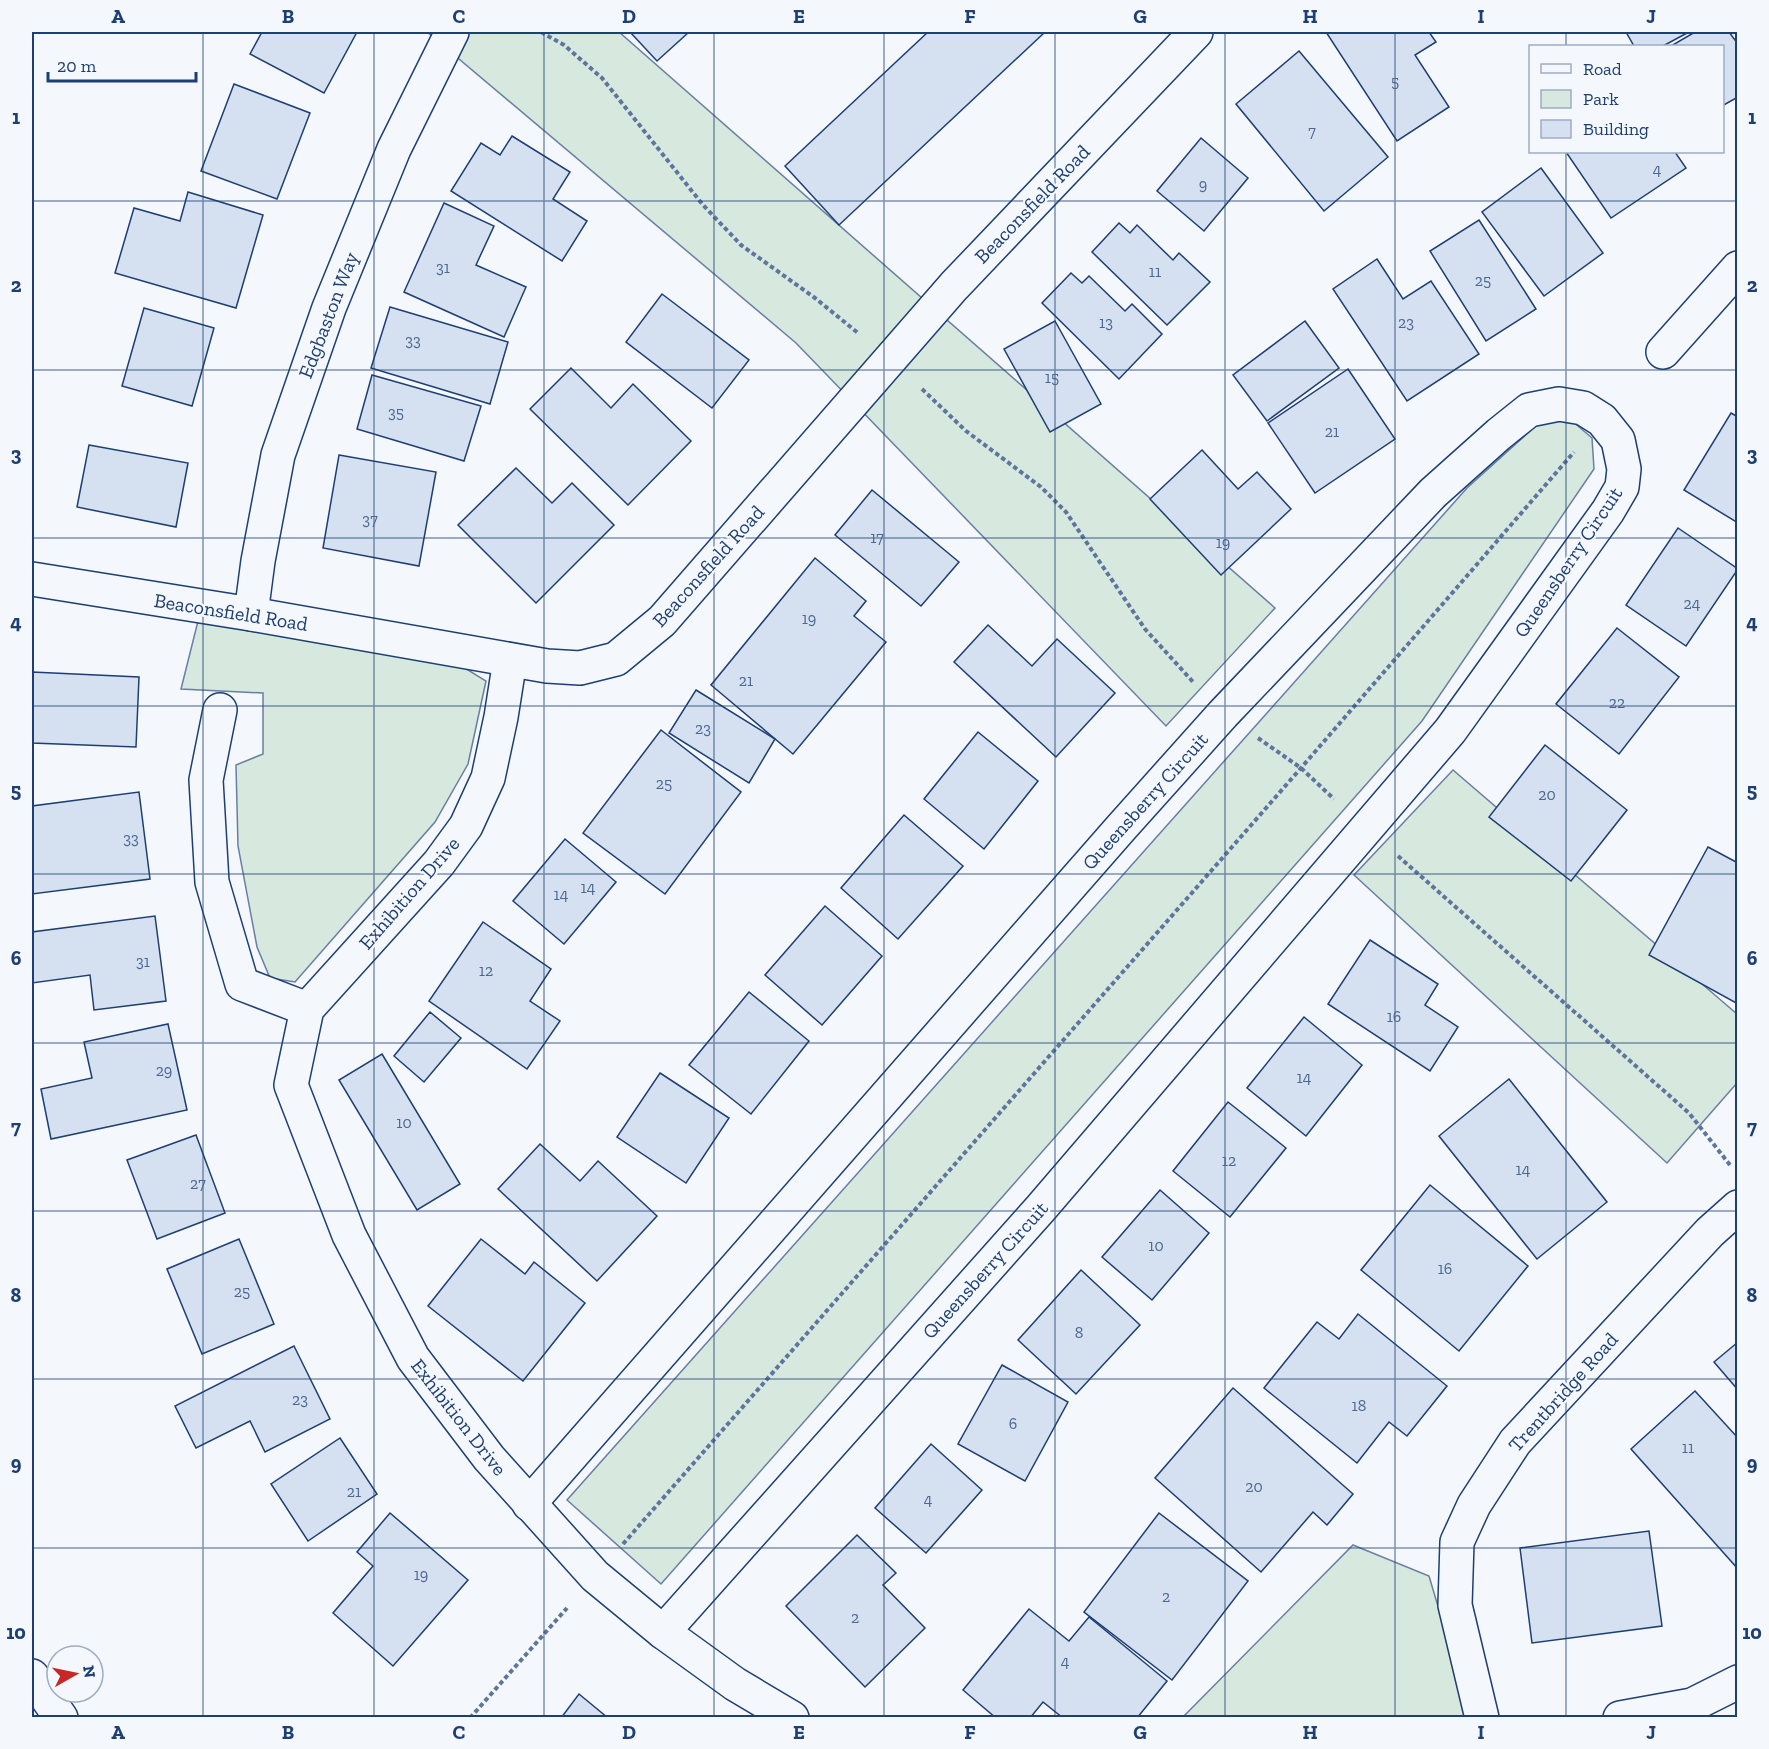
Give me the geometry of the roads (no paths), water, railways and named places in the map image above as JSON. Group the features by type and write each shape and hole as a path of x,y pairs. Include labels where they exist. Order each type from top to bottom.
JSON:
{"street":[{"name":"Edgbaston Way","path":"250,614 278,455 329,308 394,149 452,32"},
{"name":"Beaconsfield Road","path":"32,579 250,614 547,666 580,668 616,659 662,621 954,286 1196,32"},
{"path":"1663,352 1737,268"},
{"name":"Queensberry Circuit","path":"529,1504 1119,829 1223,714 1433,493 1529,410 1559,404 1583,408 1602,420 1618,440 1624,469 1622,487 1608,511 1450,731 1041,1208 663,1632"},
{"name":"Exhibition Drive","path":"510,660 488,778 466,826 439,864 307,1009 291,1085 349,1235 413,1358 489,1458 595,1576 663,1632 735,1684 792,1718"},
{"path":"220,710 206,780 212,882 242,984 307,1009"},
{"name":"Trentbridge Road","path":"1482,1718 1455,1605 1457,1542 1474,1505 1515,1442 1710,1232 1737,1207"},
{"path":"32,1676 61,1718"},
{"path":"1620,1718 1692,1705 1737,1682"}]}
